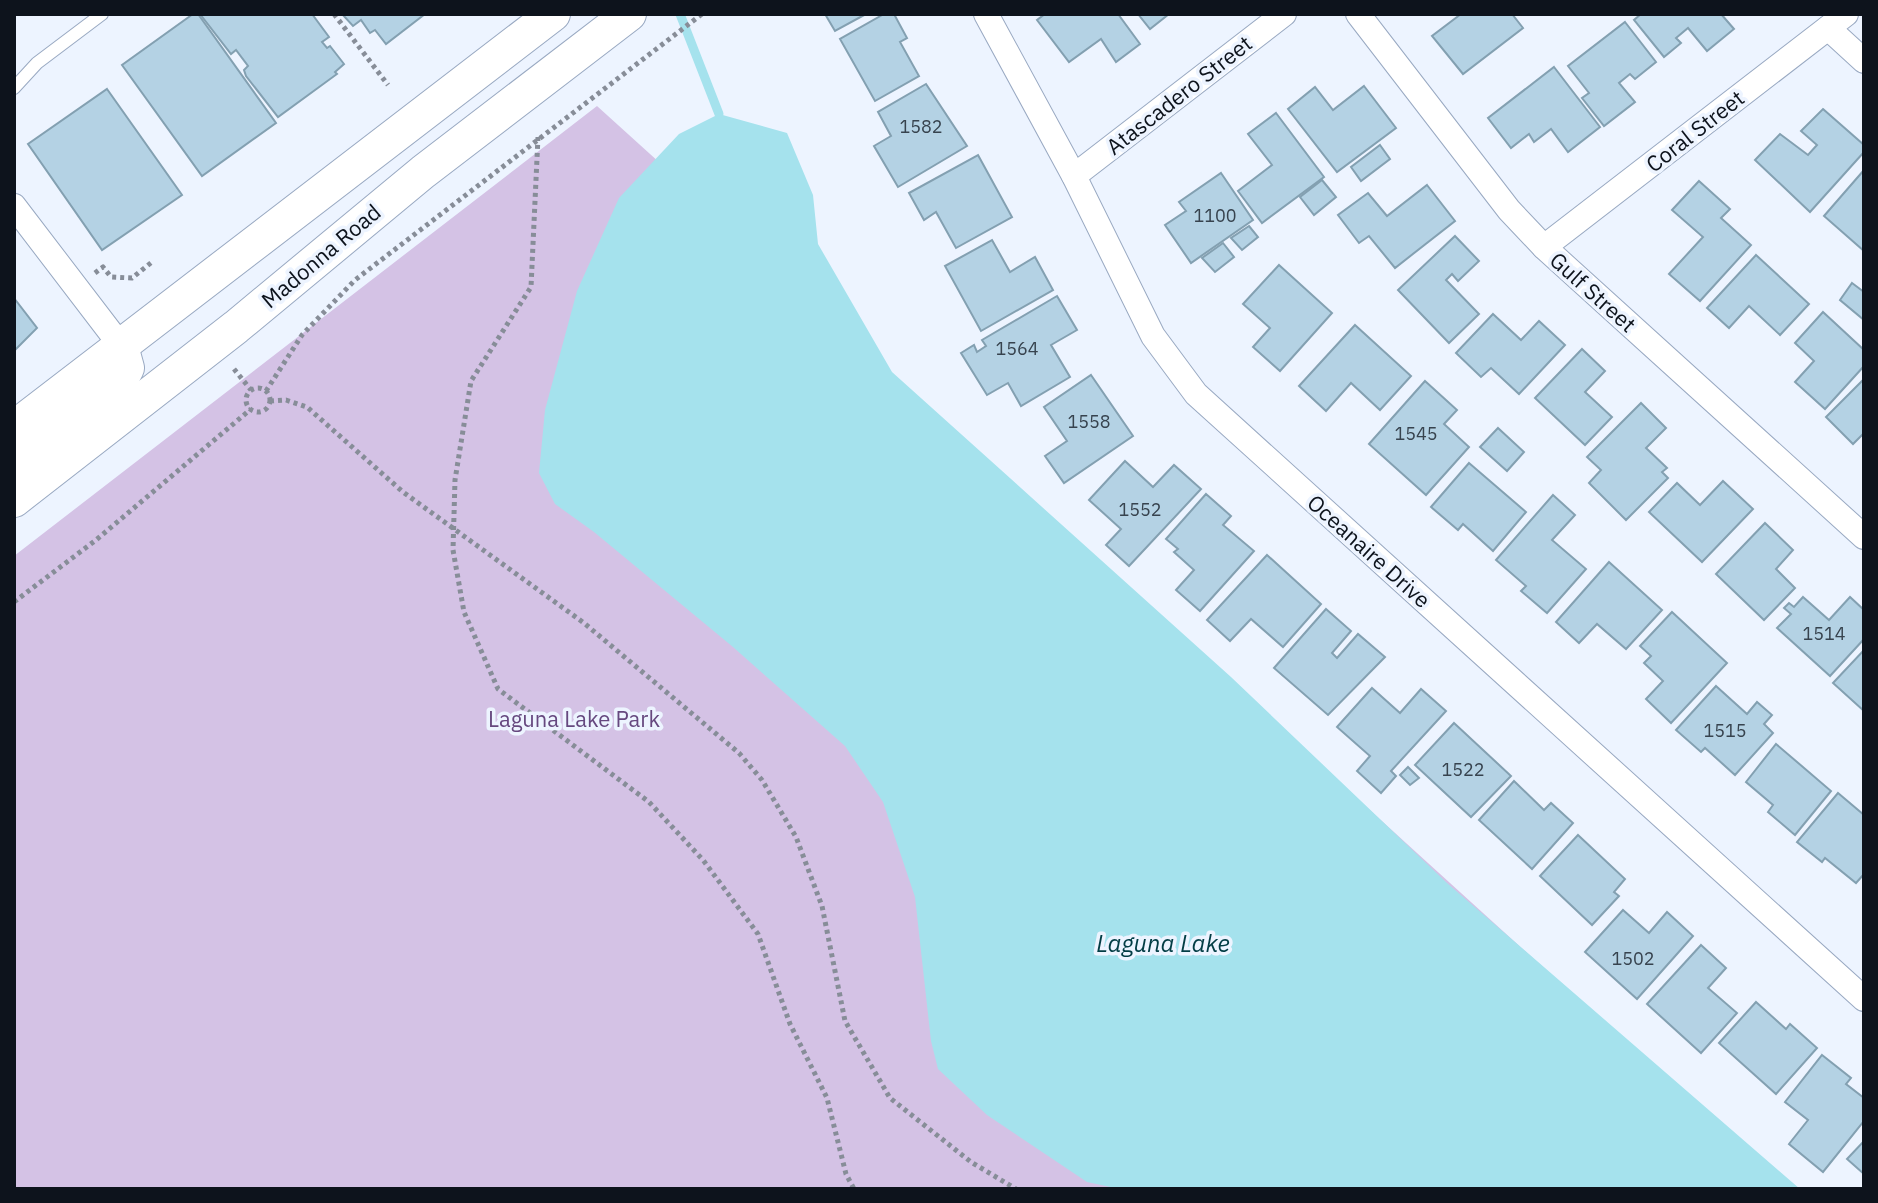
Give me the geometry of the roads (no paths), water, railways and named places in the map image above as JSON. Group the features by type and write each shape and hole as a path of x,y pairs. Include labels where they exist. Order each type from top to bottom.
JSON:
{"main road":[{"path":"14,428 553,14"},
{"name":"Madonna Road","path":"14,500 226,335 423,172 629,14"},
{"path":"14,463 118,385 127,368 121,346"}],"street":[{"name":"Oceanaire Drive","path":"986,14 1074,176 1153,336 1196,394 1864,999"},
{"name":"Atascadero Street","path":"1074,176 1284,14"},
{"name":"Gulf Street","path":"1358,14 1509,210 1544,247 1864,537"},
{"path":"1837,21 1864,61"},
{"name":"Coral Street","path":"1544,247 1837,21"},
{"path":"14,206 121,346"}],"lane":[{"path":"14,88 37,63 102,14"}],"water":[{"name":"Laguna Lake","path":"719,114 787,133 813,195 818,244 892,372 1231,677 1447,883 1800,1189 1120,1189 1087,1182 987,1115 938,1069 931,1041 915,897 883,802 845,746 733,647 594,532 555,504 539,473 545,410 577,291 619,198 679,134"}],"waterway":[{"path":"680,14 719,114"}],"park label":[{"name":"Laguna Lake Park","path":"574,719"}]}
